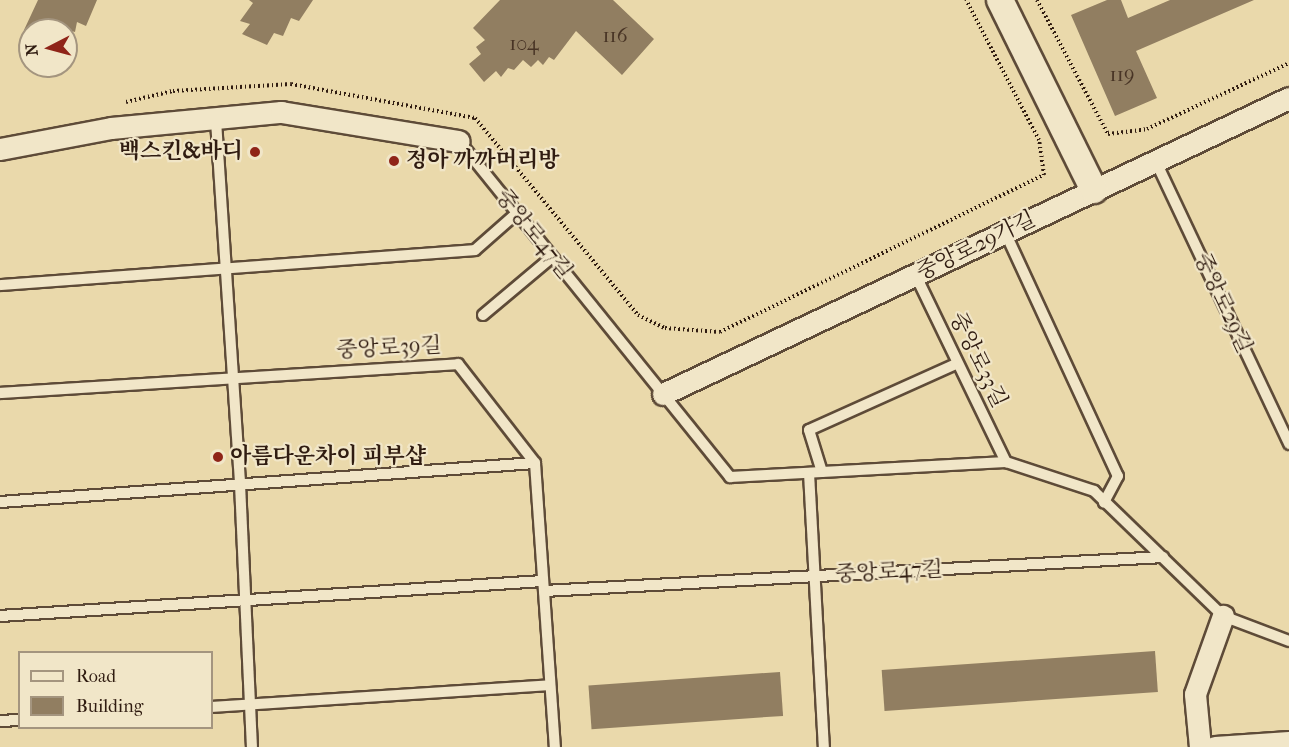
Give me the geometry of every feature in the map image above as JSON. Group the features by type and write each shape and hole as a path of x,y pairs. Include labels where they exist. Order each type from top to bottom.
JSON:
{"street":[{"path":"1000,0 1094,190"},
{"name":"중앙로29가길","path":"663,394 1289,98"},
{"name":"중앙로47길","path":"0,149 111,128 216,121 281,112 459,141"},
{"path":"1200,747 1195,694 1223,616"},
{"path":"1228,747 1289,742"}],"lane":[{"path":"216,121 240,484 252,747"},
{"name":"중앙로47길","path":"459,141 730,477 1006,462 1094,491 1223,616 1289,641"},
{"name":"중앙로29길","path":"1156,162 1289,444"},
{"path":"0,285 475,250 517,213"},
{"path":"1005,232 1119,476 1104,502"},
{"path":"483,315 552,257"},
{"name":"중앙로33길","path":"916,276 956,364 1006,462"},
{"name":"중앙로39길","path":"0,393 233,376 458,364 536,464"},
{"path":"822,472 809,430 956,364"},
{"path":"0,502 536,464 549,685 555,747"},
{"path":"809,473 824,747"},
{"name":"중앙로47길","path":"543,586 815,577 1163,557"},
{"path":"0,616 543,586"},
{"path":"213,707 549,685"},
{"path":"0,721 18,720"}],"path":[{"path":"115,105 173,91 291,84 475,118 638,315 665,328 720,332 1044,175 1039,140 966,0"},
{"path":"1036,0 1108,134 1147,129 1289,63"}],"building":[{"path":"38,0 97,0 86,26 78,22 78,18 30,18"},
{"path":"249,0 313,0 299,21 291,18 283,36 274,33 267,45 242,34 250,24 240,21 253,3"},
{"path":"500,0 613,0 654,39 622,75 576,31 554,60 549,57 543,65 538,60 531,67 523,60 514,70 508,68 501,77 496,71 484,82 469,64 481,54 476,47 485,40 473,28"},
{"path":"1107,0 1121,0 1128,18 1170,0 1254,0 1136,51 1157,98 1115,116 1071,15"},
{"path":"1155,651 1158,692 885,711 882,670"},
{"path":"780,672 783,716 592,729 588,685"}],"place":[{"name":"백스킨&바디","path":"255,152"},
{"name":"정아 까까머리방","path":"394,161"},
{"name":"아름다운차이 피부샵","path":"218,457"}]}
